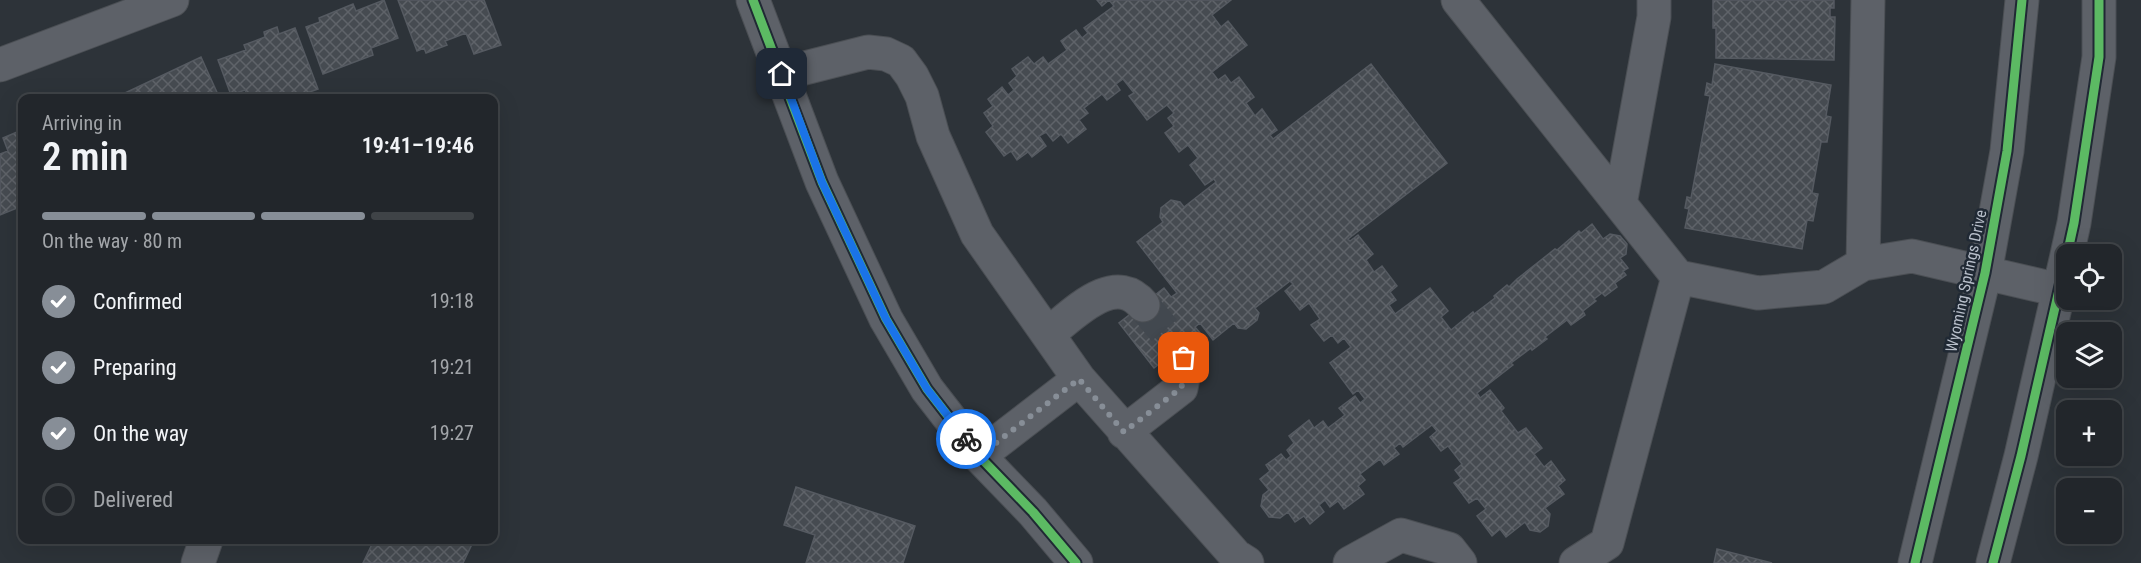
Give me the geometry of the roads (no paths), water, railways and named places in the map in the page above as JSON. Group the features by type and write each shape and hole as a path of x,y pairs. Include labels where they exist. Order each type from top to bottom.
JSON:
{"street":[{"path":"0,65 172,0"},
{"path":"753,0 822,182 886,319 927,389 979,456 1033,512 1076,563"},
{"path":"1458,0 1678,277 1758,293 1824,286 1863,264 1912,256 2056,289"},
{"path":"1620,204 1654,17 1654,0"},
{"path":"1863,264 1868,0"},
{"name":"Wyoming Springs Drive","path":"1915,563 1985,273 2007,151 2022,0"},
{"path":"2069,244 2099,57 2099,0"},
{"path":"782,74 868,52 886,54 901,62 912,76 922,96 933,136 977,234 1079,379 1236,556 1247,563"},
{"path":"1576,563 1606,543 1678,277"},
{"path":"1048,334 1094,298 1107,293 1124,292 1136,296 1143,305"},
{"path":"1993,563 2021,456 2056,303"},
{"path":"1124,432 1181,388 1185,368 1180,349"},
{"path":"979,456 1079,379"},
{"path":"1350,563 1401,535 1449,549 1460,563"},
{"path":"198,563 205,544"}],"tunnel":[{"path":"1143,305 1180,349"}]}
